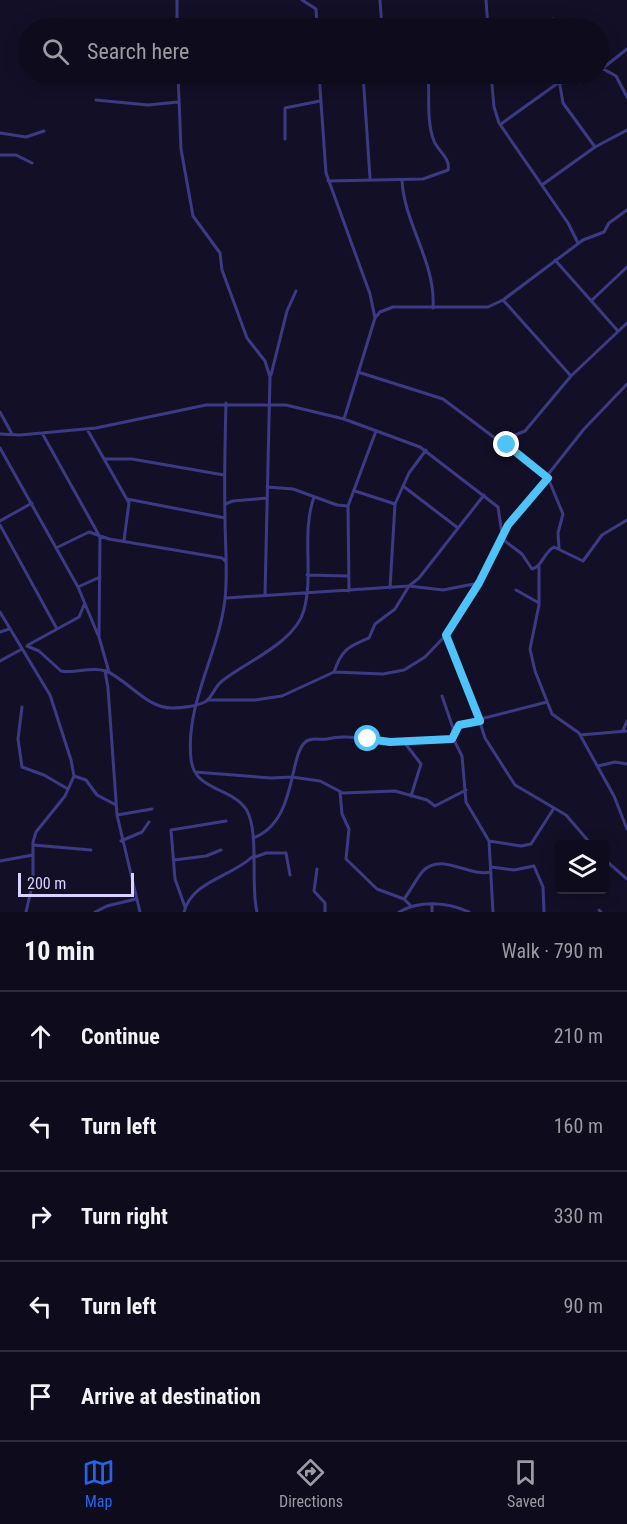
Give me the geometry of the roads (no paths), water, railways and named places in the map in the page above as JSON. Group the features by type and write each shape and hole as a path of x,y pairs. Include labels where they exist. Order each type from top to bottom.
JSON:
{"street":[{"path":"177,0 177,18"},
{"path":"302,0 316,9 316,18"},
{"path":"380,0 381,18"},
{"path":"486,0 487,18"},
{"path":"609,62 627,49"},
{"path":"609,72 616,76 627,97"},
{"path":"178,84 181,149 193,216 220,253 222,270 247,338 265,362 270,377"},
{"path":"319,84 328,181 370,294 375,318 344,418"},
{"path":"364,84 370,178"},
{"path":"328,181 370,178 402,180 431,177 444,172 449,166 436,145 432,132 429,84"},
{"path":"492,84 494,107 501,124 568,223 578,243"},
{"path":"501,124 557,84"},
{"path":"558,84 563,103 595,147"},
{"path":"96,100 148,105 178,102"},
{"path":"285,139 285,108 320,101"},
{"path":"542,185 595,147 627,130"},
{"path":"0,133 26,137 44,131"},
{"path":"0,155 20,156 33,163"},
{"path":"402,180 403,195 426,259 433,308"},
{"path":"375,318 387,308 479,308 503,300 578,243 604,232 609,223 627,210"},
{"path":"555,260 618,331"},
{"path":"591,301 627,267"},
{"path":"265,595 270,377 287,311 296,291"},
{"path":"503,300 571,376"},
{"path":"507,445 515,435 525,431 571,376 627,323"},
{"path":"358,372 443,399 548,478 563,514 558,530 559,548"},
{"path":"27,646 39,651 63,672 88,669 107,672 132,690 165,707 175,708 207,700 255,700 282,696 334,672 383,674 404,670 425,657 446,635 479,583 501,537 584,429 627,384"},
{"path":"226,403 225,598 217,640 197,704 190,736 191,761 195,772 211,787 230,795 243,805 250,817 257,912"},
{"path":"0,434 87,429 226,403 285,405 344,418 426,450 500,510 501,537 522,554 529,568 539,566"},
{"path":"0,412 12,434"},
{"path":"87,429 127,499 128,514 124,540"},
{"path":"349,592 348,506 376,431"},
{"path":"42,433 99,534 99,637"},
{"path":"0,448 78,587 99,637 107,672 117,815 121,841 140,912"},
{"path":"390,588 395,504 409,473 426,450"},
{"path":"104,459 132,459 225,475"},
{"path":"404,486 458,528"},
{"path":"267,487 293,489 348,506"},
{"path":"355,491 395,504"},
{"path":"334,672 344,651 369,638 375,624 395,609 409,586 419,578 484,495"},
{"path":"207,700 222,680 277,643 297,625 304,611 307,593 307,527 314,497"},
{"path":"225,504 233,501 267,498"},
{"path":"127,499 225,518"},
{"path":"32,503 0,523 57,629"},
{"path":"627,520 602,535 583,561 559,548 550,549 539,566 540,603 530,650 554,718 580,735 614,796 627,829"},
{"path":"56,548 89,532 94,527"},
{"path":"89,532 222,558 226,562"},
{"path":"307,575 348,576"},
{"path":"78,587 100,578"},
{"path":"225,598 349,592 409,586 443,590 479,583"},
{"path":"516,590 540,603"},
{"path":"0,661 79,617 84,605"},
{"path":"0,612 50,695 72,760 74,776 58,806 36,832 33,845 32,889 26,903 26,912"},
{"path":"0,632 9,629"},
{"path":"446,635 488,743 515,785 569,818 588,840"},
{"path":"442,696 453,732 452,739 463,761 466,802 489,841 493,912"},
{"path":"453,732 461,724 480,721 547,702"},
{"path":"22,707 18,739 22,767 44,775 68,789"},
{"path":"580,735 625,730 627,722"},
{"path":"253,837 266,832 274,825 290,792 300,750 309,740 326,739 337,735 374,741 452,739"},
{"path":"404,741 421,764 411,796"},
{"path":"597,766 615,762 627,764"},
{"path":"195,772 271,778 292,777 320,781 340,792 395,791 427,800 435,806 466,790"},
{"path":"74,776 86,780 97,795 116,805"},
{"path":"340,792 342,814 349,829 346,859 377,888 404,898 410,905"},
{"path":"489,841 521,846 531,844 554,808"},
{"path":"117,815 152,809"},
{"path":"121,841 142,832 149,822"},
{"path":"185,907 176,884 172,829 226,822"},
{"path":"33,845 91,850"},
{"path":"174,860 206,856 221,850"},
{"path":"184,912 185,907 199,888 228,875 252,858 266,853 286,853 290,875"},
{"path":"0,861 33,855"},
{"path":"609,863 627,879"},
{"path":"404,898 422,873 431,866 446,864 476,874 491,872"},
{"path":"491,867 514,870 534,866 543,887 544,912"},
{"path":"317,870 314,891 324,902 325,912"},
{"path":"95,912 106,906 137,899"},
{"path":"432,904 432,912"},
{"path":"399,912 410,905 432,904 469,912"}]}
